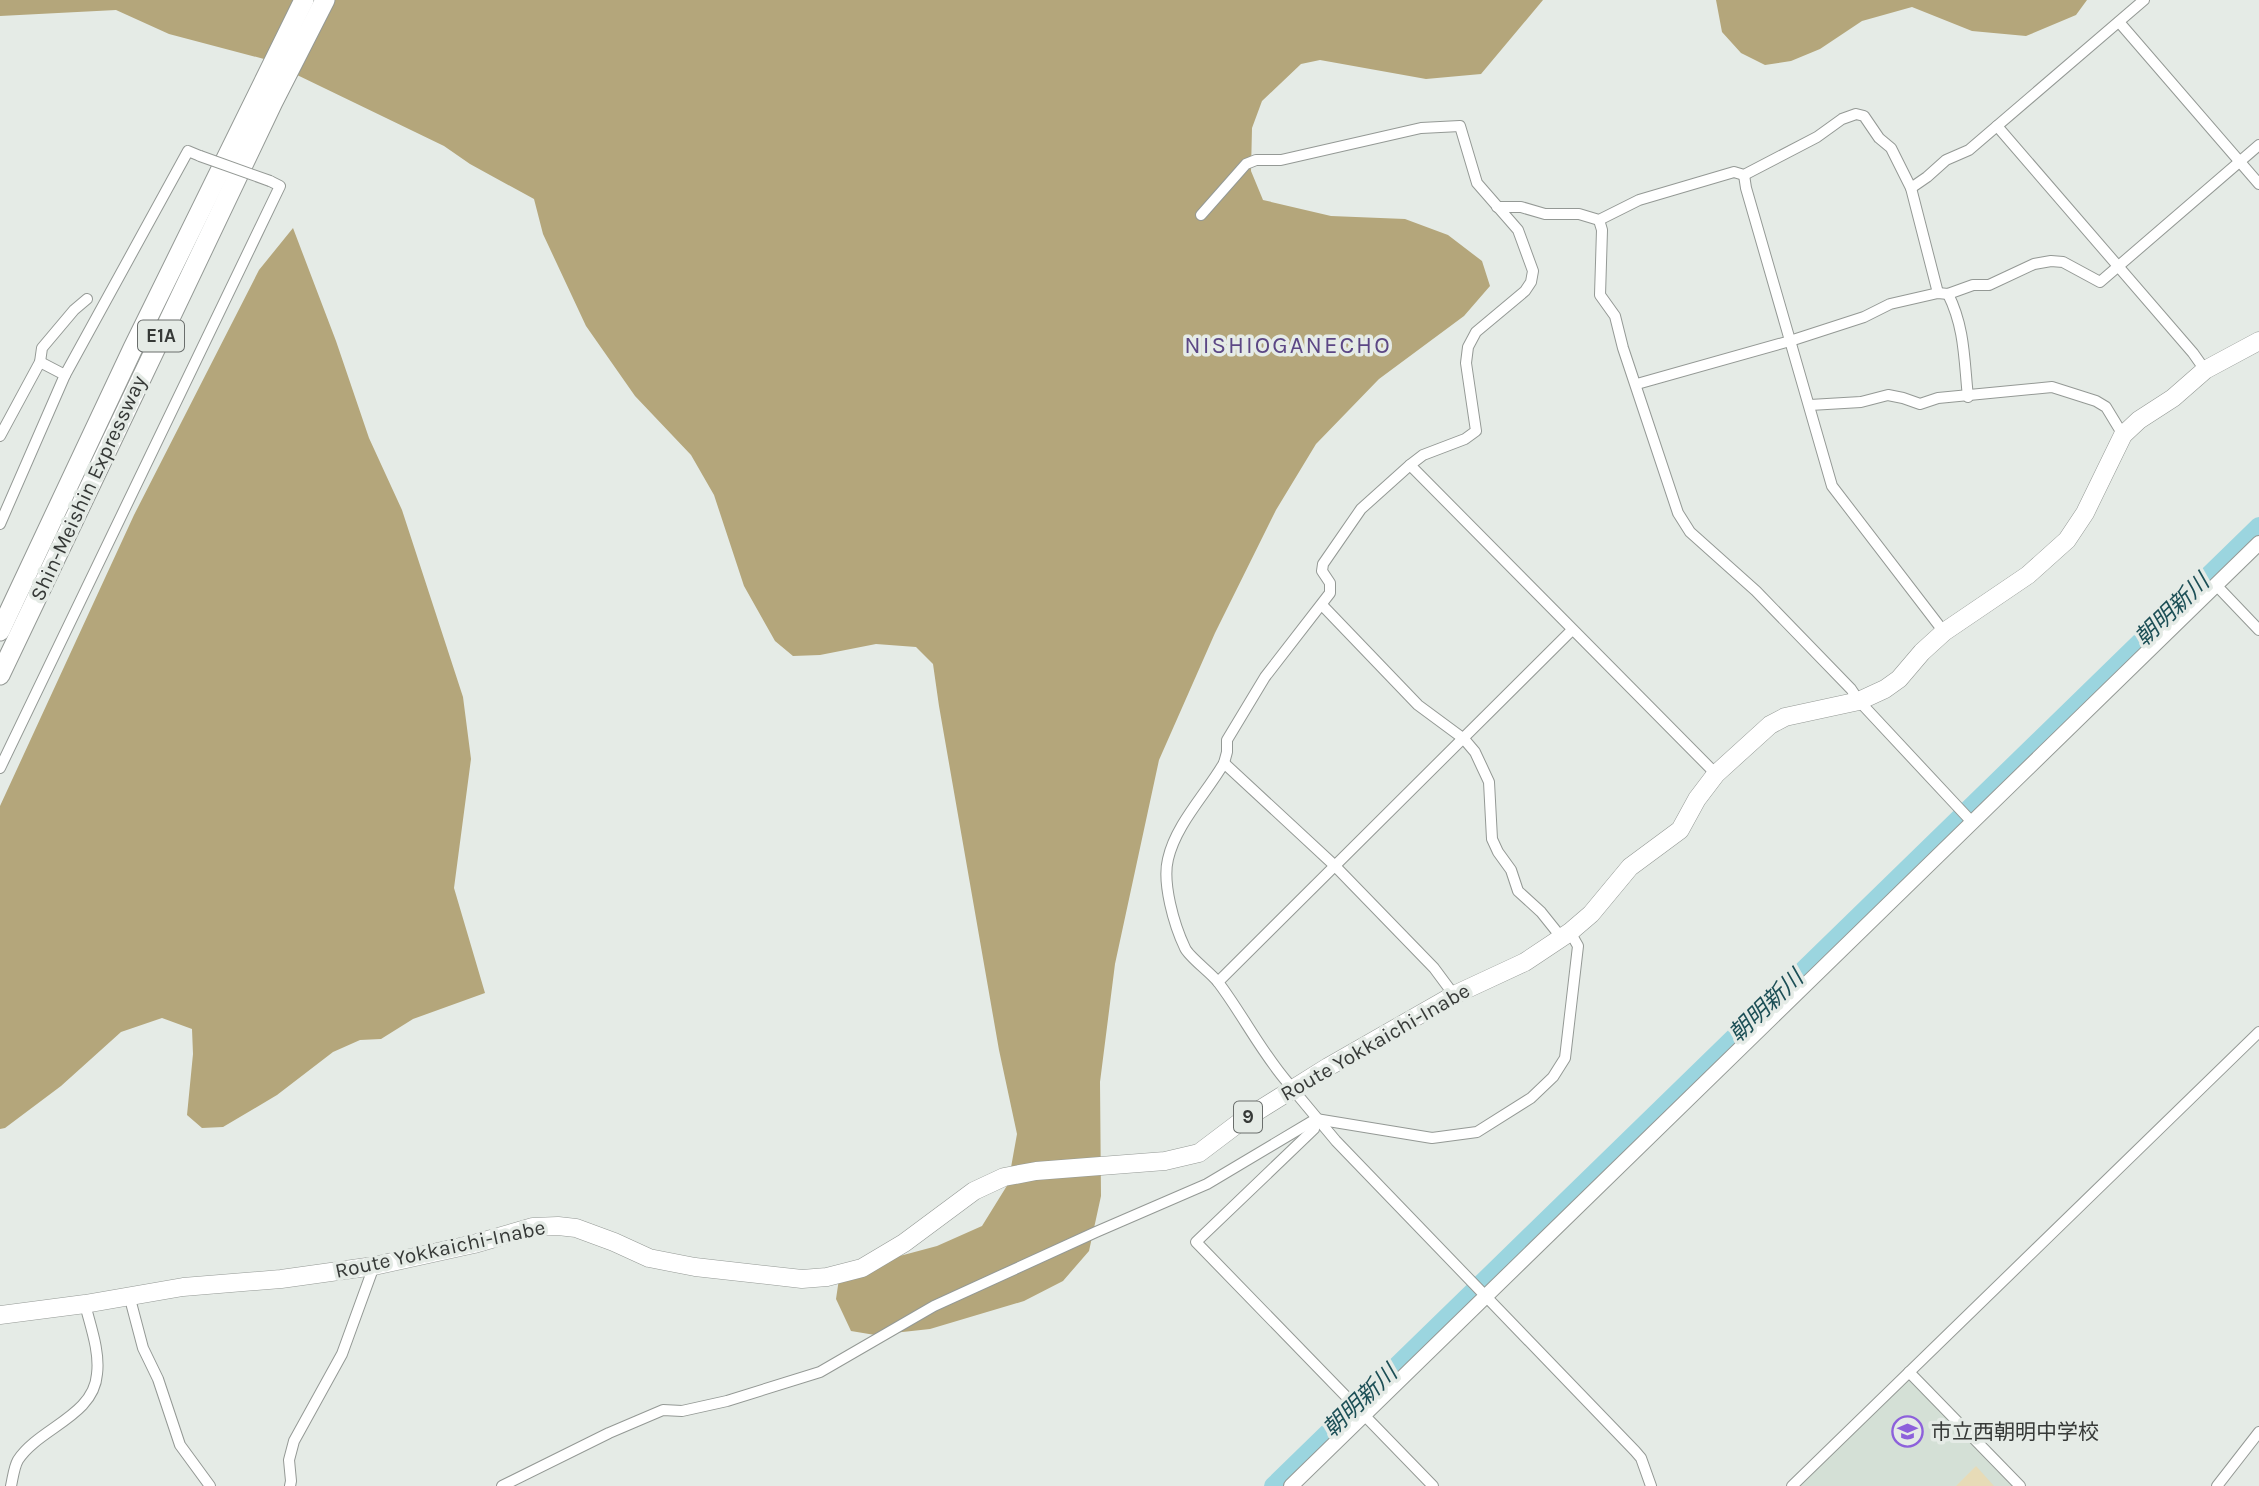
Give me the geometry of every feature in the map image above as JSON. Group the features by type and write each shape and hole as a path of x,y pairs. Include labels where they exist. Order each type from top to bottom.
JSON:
{"highway":[{"name":"Shin-Meishin Expressway","path":"0,631 133,348 304,0"},
{"name":"Shin-Meishin Expressway","path":"0,675 273,102 325,0"}],"main road":[{"name":"Route Yokkaichi-Inabe","path":"0,1315 183,1287 281,1279 374,1266 462,1247 533,1227 576,1228 649,1258 695,1267 802,1279 827,1278 862,1268 904,1243 974,1191 1004,1177 1036,1171 1165,1161 1199,1153 1240,1122 1328,1067 1454,995 1525,962 1566,934 1591,914 1630,867 1680,830 1697,799 1716,774 1770,725 1786,718 1859,701 1899,679 1944,632 2028,575 2067,540 2085,513 2123,435 2138,420 2173,398 2205,370 2259,341"}],"street":[{"path":"1911,188 1946,160 1969,150 2144,0"},
{"path":"2119,22 2259,184"},
{"path":"1500,211 1521,207 1545,214 1579,214 1599,220 1639,200 1734,172 1744,175 1816,137 1842,119 1856,114 1864,116 1879,138 1891,148 1911,188 1943,294 1958,316 1968,397"},
{"path":"1201,215 1246,164 1256,160 1281,160 1420,128 1460,125 1477,183 1518,230 1533,271 1531,282 1525,291 1476,332 1468,347 1466,363 1476,431 1465,439 1423,455 1361,509 1323,564 1322,571 1330,583 1330,593 1265,677 1227,740 1224,762 1175,839 1168,860 1166,876 1170,901 1184,946 1218,982 1267,1058 1287,1082 1328,1067"},
{"path":"1997,126 2205,370"},
{"path":"1637,384 1790,341 1864,317 1890,304 1973,285 1989,285 2034,264 2063,262 2100,282 2259,145"},
{"path":"0,524 65,375 188,150 280,186 0,768"},
{"path":"1744,175 1832,486 1944,632"},
{"path":"1599,220 1602,230 1600,295 1615,316 1623,348 1678,513 1689,532 1756,591 1851,689 1859,701 1966,816"},
{"path":"0,436 40,362 42,348 74,310 87,299"},
{"path":"40,362 65,375"},
{"path":"1810,405 1860,402 1888,395 1920,404 1938,398 2052,387 2096,401 2106,407 2123,435"},
{"path":"1410,465 1716,774"},
{"path":"1291,1486 1359,1408 1483,1294 1851,942 1966,816 2259,543"},
{"path":"2216,585 2259,630"},
{"path":"502,1486 523,1482 609,1433 663,1410 682,1411 727,1401 820,1372 934,1306 1207,1184 1316,1119 1432,1138 1478,1132 1531,1098 1553,1077 1565,1058 1578,946 1518,891 1511,870 1492,839 1489,782 1475,752 1464,739 1418,705 1322,606"},
{"path":"1218,982 1572,630"},
{"path":"1224,762 1334,865 1434,968 1454,995"},
{"path":"1792,1486 2259,1032"},
{"path":"1296,1094 1316,1119 1635,1451 1641,1458 1651,1486"},
{"path":"1316,1119 1314,1129 1196,1242 1433,1486"},
{"path":"290,1486 289,1460 294,1441 342,1354 374,1266"},
{"path":"129,1295 143,1348 158,1379 180,1445 211,1486"},
{"path":"11,1486 16,1463 25,1450 82,1406 95,1387 98,1372 85,1304"},
{"path":"1909,1372 2020,1486"},
{"path":"2217,1486 2259,1432"}],"shaded area":[{"path":"0,0 1543,0 1481,74 1426,79 1320,60 1301,64 1262,101 1252,128 1251,171 1263,200 1331,216 1405,219 1448,235 1482,261 1490,286 1464,316 1379,379 1316,444 1276,510 1215,633 1159,760 1115,964 1100,1082 1101,1196 1089,1251 1063,1281 1024,1301 930,1329 875,1335 851,1331 836,1299 840,1272 937,1246 982,1226 1008,1184 1017,1134 999,1050 933,664 916,647 876,644 820,655 793,656 775,641 744,586 714,495 691,455 635,396 586,326 543,234 534,199 470,164 444,146 264,59 169,34 116,10 0,16"},
{"path":"1716,0 2087,0 2076,15 2026,36 1972,31 1912,7 1862,21 1820,49 1791,61 1765,65 1741,53 1722,32"},
{"path":"293,228 369,438 402,510 463,697 471,759 454,888 485,993 413,1019 381,1039 360,1040 333,1052 277,1095 223,1127 202,1128 187,1115 193,1054 192,1029 162,1018 121,1032 61,1086 0,1129 0,806 134,515 259,270"},
{"name":"市立西朝明中学校","path":"1910,1378 2012,1486 1799,1486"},
{"path":"1976,1466 1994,1486 1956,1486"}],"waterway":[{"name":"朝明新川","path":"1273,1486 2259,526"}],"place":[{"name":"市立西朝明中学校","path":"1908,1432"}],"district":[{"name":"NISHIOGANECHO","path":"1288,345"}]}
